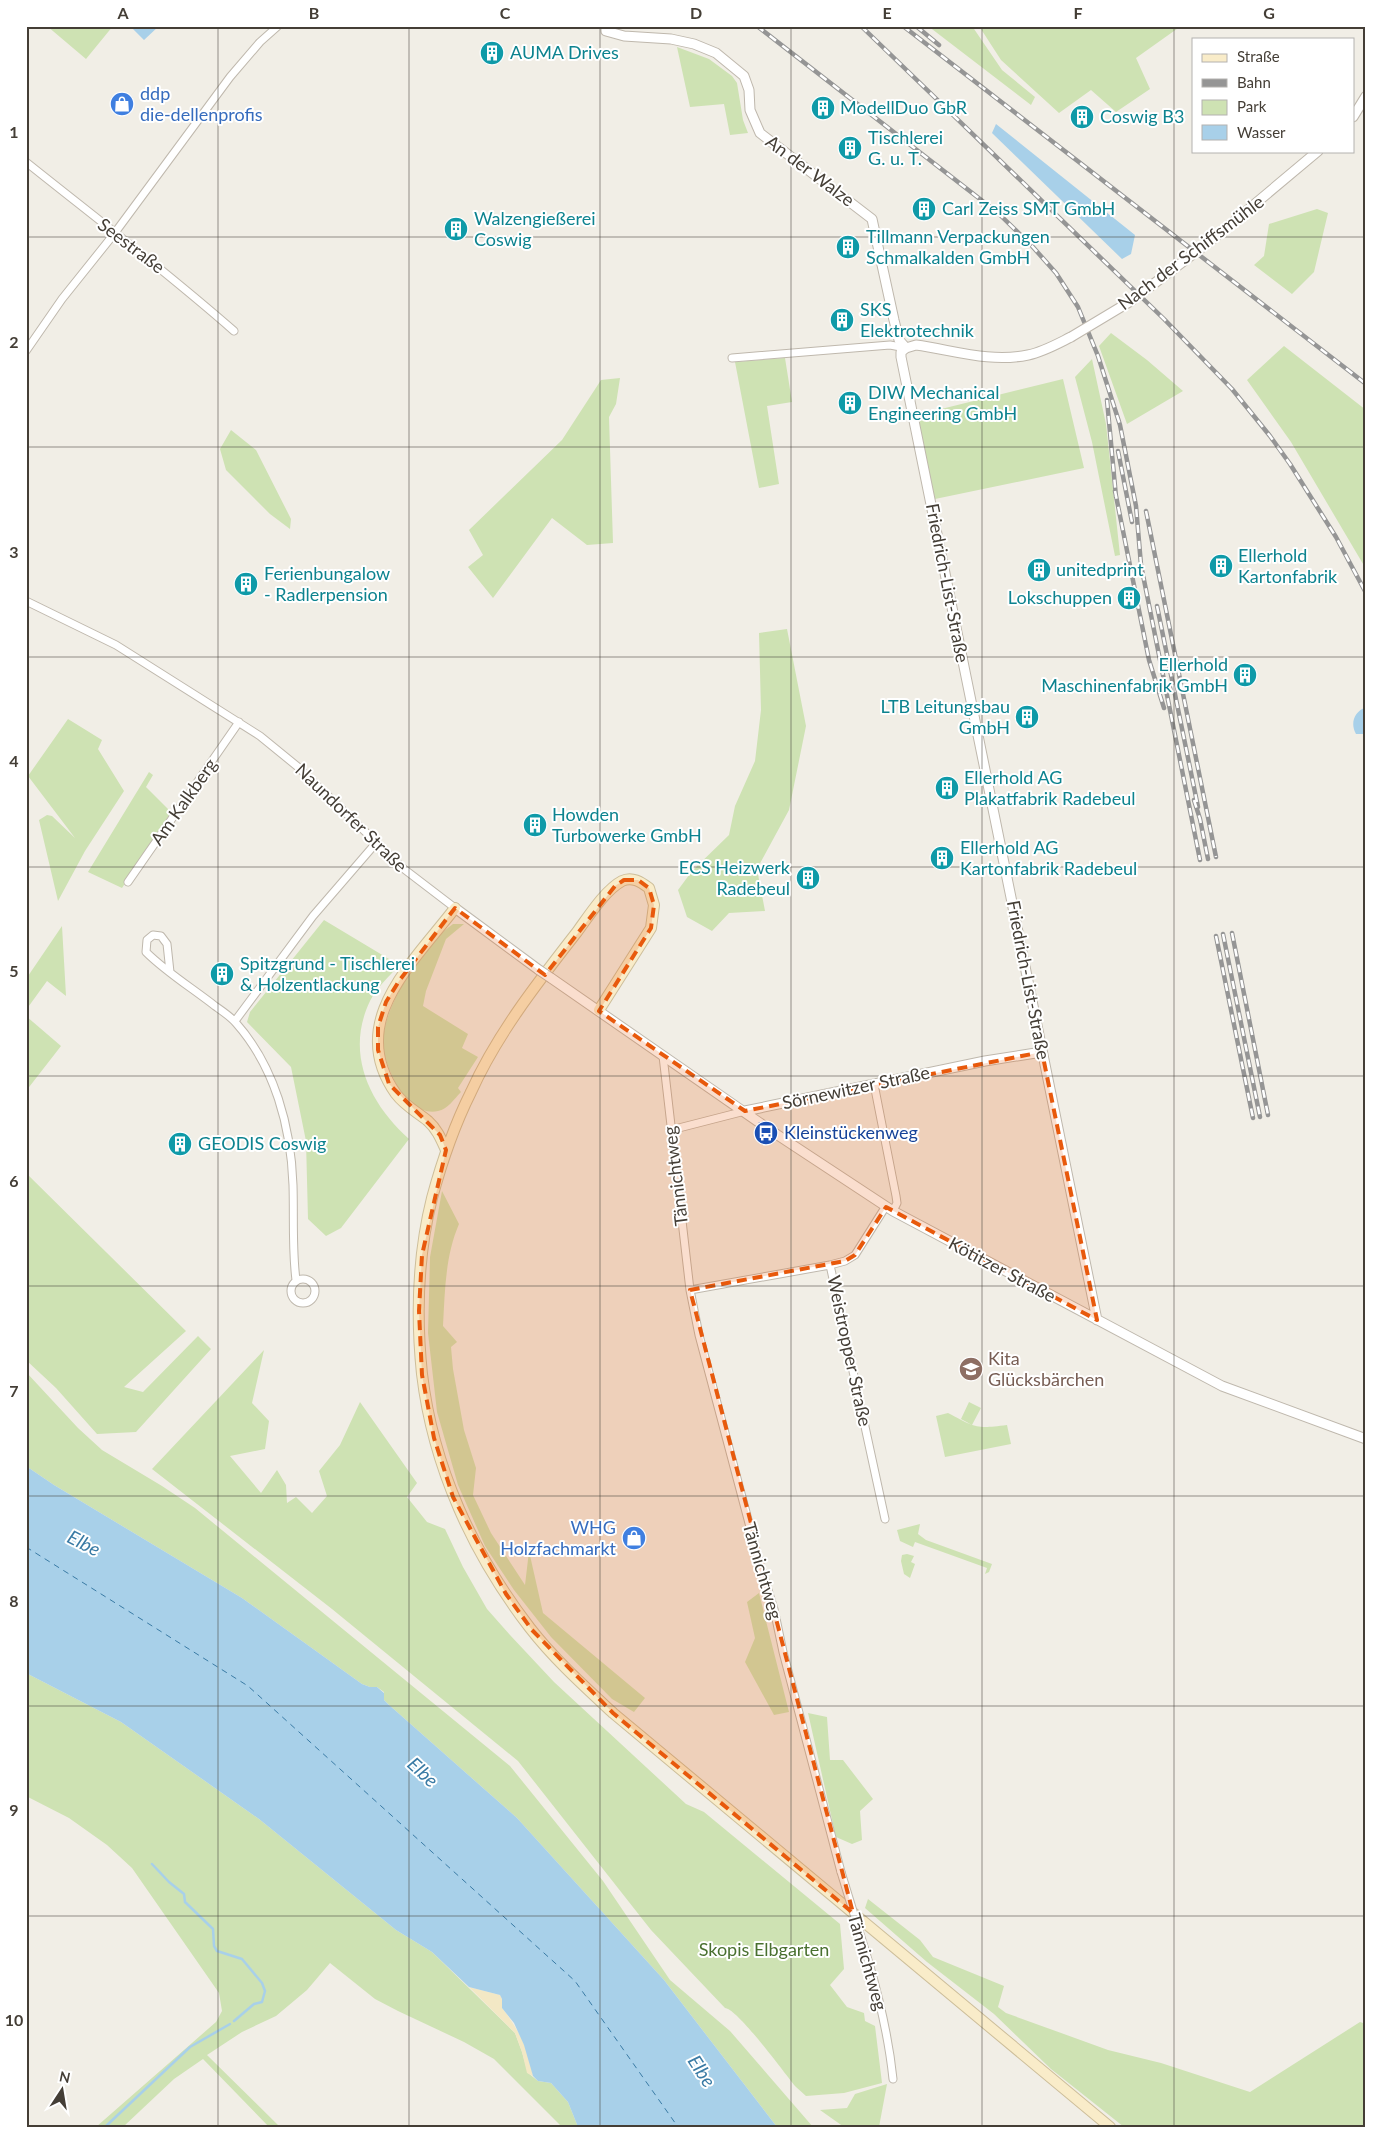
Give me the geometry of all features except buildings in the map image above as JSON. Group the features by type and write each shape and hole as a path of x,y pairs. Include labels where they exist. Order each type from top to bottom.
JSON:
{"main road":[{"path":"598,1010 651,928 654,906 649,888 638,880 624,880 615,886 599,903 510,1025 480,1073 446,1150 432,1200 422,1255 418,1311 422,1374 434,1438 453,1497 482,1555 506,1594 538,1637 612,1713 1110,2127"},
{"path":"446,1150 440,1134 409,1108 389,1084 378,1050 378,1026 386,1002 399,980 455,908"}],"street":[{"path":"26,350 62,299 114,234 230,77 249,54 278,26"},
{"name":"An der Walze","path":"606,29 624,36 694,44 716,53 744,76 749,90 750,110 760,133 872,219 899,340 906,348"},
{"path":"1354,115 1366,96"},
{"name":"Nach der Schiffsmühle","path":"732,358 890,344 906,348 916,345 982,357 1012,357 1028,355 1048,349 1131,301 1213,239 1317,152"},
{"name":"Seestraße","path":"26,162 114,234 174,278 234,331"},
{"name":"Friedrich-List-Straße","path":"906,348 901,352 901,357 1097,1320"},
{"name":"Naundorfer Straße","path":"26,601 116,645 278,748 404,869 539,970 663,1056"},
{"name":"Am Kalkberg","path":"128,882 239,722"},
{"path":"235,1021 313,916 376,843"},
{"path":"170,972 167,944 161,936 153,935 147,940 146,952 170,972 235,1021 264,1063 281,1104 293,1182 293,1259 296,1280"},
{"name":"Sörnewitzer Straße","path":"670,1130 745,1111 985,1061 1042,1052"},
{"name":"Kötitzer Straße","path":"663,1056 770,1130 890,1208 1222,1386 1366,1439"},
{"name":"Tännichtweg","path":"663,1056 670,1130 690,1290 699,1335 774,1609 783,1652 841,1872 879,1998 893,2079"},
{"path":"874,1084 897,1203 890,1208"},
{"name":"Weistropper Straße","path":"885,1519 830,1265 845,1261 855,1255 890,1208"},
{"path":"690,1290 830,1265"}],"highlighted area":[{"path":"624,880 638,880 649,888 654,905 651,928 599,1011 745,1111 1042,1052 1097,1320 886,1207 855,1255 845,1261 690,1290 853,1913 613,1713 532,1630 506,1594 453,1497 434,1438 422,1375 419,1311 422,1255 446,1150 440,1135 389,1084 378,1050 378,1027 386,1002 399,981 455,908 545,975 615,886"}],"green space":[{"path":"47,26 113,26 86,59"},
{"path":"928,26 972,26 1002,70 1035,97 1031,105"},
{"path":"979,26 1181,26 1136,58 1150,89 1116,112 1091,90 1059,113 1001,60"},
{"path":"677,47 709,59 732,76 737,83 743,120 748,133 730,135 724,104 690,107"},
{"path":"1317,209 1328,213 1314,272 1292,294 1254,265 1264,256 1269,224"},
{"path":"1111,333 1147,360 1183,391 1127,424 1099,346"},
{"path":"1284,346 1366,410 1366,569 1291,442 1247,380"},
{"path":"785,358 792,402 767,406 779,484 759,488 735,362"},
{"path":"1092,359 1106,424 1120,555 1115,556 1092,442 1075,377"},
{"path":"620,378 616,404 609,417 613,543 587,545 552,518 493,598 468,567 483,555 469,530 562,440 601,380"},
{"path":"1063,379 1084,468 935,499 917,415"},
{"path":"231,430 256,450 291,519 290,529 270,514 226,470 220,449"},
{"path":"787,629 806,726 789,810 757,869 765,911 729,913 712,931 687,917 678,890 692,871 729,835 735,806 755,761 761,710 759,633"},
{"path":"68,719 102,740 98,749 124,791 85,851 58,901 39,820 47,815 52,816 75,838 28,776"},
{"path":"149,772 153,775 146,787 171,812 122,888 88,872"},
{"path":"324,920 399,965 379,987 370,1001 363,1020 360,1039 361,1058 365,1076 372,1093 395,1125 409,1139 341,1228 326,1236 308,1219 306,1141 291,1067 247,1022 250,1012"},
{"path":"453,924 464,924 446,939 426,991 423,1006 468,1034 462,1048 478,1057 458,1088 461,1092 451,1103 442,1110 427,1111 416,1107 399,1089 384,1053 385,1028 397,995 407,977 430,946"},
{"path":"62,926 66,996 47,981 26,1010 26,979"},
{"path":"26,1016 61,1046 26,1091"},
{"path":"26,1173 186,1331 124,1387 143,1392 198,1336 211,1349 136,1432 97,1434 56,1388 26,1360"},
{"path":"442,1191 459,1224 448,1262 443,1326 457,1342 451,1347 453,1369 464,1430 476,1468 473,1495 491,1533 525,1585 529,1551 543,1613 645,1698 634,1712 612,1699 551,1637 514,1590 485,1546 458,1485 437,1412 428,1333 430,1257"},
{"name":"Skopis Elbgarten","path":"264,1350 252,1403 269,1421 265,1449 230,1456 261,1493 277,1470 286,1485 287,1503 296,1497 312,1513 327,1496 319,1471 340,1445 360,1402 417,1483 407,1497 427,1522 445,1529 463,1567 487,1609 510,1635 554,1682 686,1804 704,1812 840,1924 844,1969 830,1985 847,2007 864,2013 865,2021 875,2026 882,2083 844,2093 806,2096 796,2087 740,2019 725,2008 651,1930 518,1761 332,1609 152,1469"},
{"path":"26,1372 78,1428 102,1450 195,1508 510,1766 603,1881 670,1980 730,2031 813,2127 777,2127 664,1980 517,1818 388,1704 384,1700 384,1692 377,1687 362,1684 242,1598 54,1485 26,1466"},
{"path":"969,1402 981,1408 972,1425 961,1419"},
{"path":"948,1413 976,1426 1007,1425 1011,1444 945,1457 936,1416"},
{"path":"920,1524 918,1534 926,1540 992,1564 989,1572 985,1574 987,1568 915,1542 913,1547 900,1541 897,1530"},
{"path":"902,1555 914,1556 911,1562 915,1564 910,1578 904,1574 901,1561"},
{"path":"759,1593 789,1712 774,1715 745,1662 755,1638 747,1602"},
{"path":"26,1673 121,1722 259,1819 396,1930 432,1952 515,2033 528,2073 538,2081 551,2083 568,2102 578,2127 562,2127 494,2059 464,2042 375,1999 330,1963 307,1990 276,2016 242,2032 207,2055 280,2127 269,2127 203,2059 174,2079 123,2127 96,2127 216,2022 222,2011 219,1993 132,1868 107,1845 69,1818 26,1796"},
{"path":"808,1713 827,1717 830,1760 843,1760 873,1799 860,1811 862,1840 852,1844 836,1837"},
{"path":"868,1899 920,1940 933,1957 1004,1986 998,2007 1006,2013 1108,2050 1161,2063 1250,2092 1360,2022 1366,2024 1366,2127 1124,2127 1051,2069 994,2014 927,1962 865,1908"},
{"path":"887,2084 879,2127 844,2127 820,2110 847,2108 855,2094"}],"sand":[{"path":"469,1987 500,1995 502,2008 518,2031 526,2048 533,2076 527,2073 515,2033"}],"water":[{"path":"130,26 159,26 144,40"},
{"path":"996,124 1135,235 1131,254 1122,259 992,133"},
{"path":"1366,707 1366,734 1356,734 1353,726 1354,718"},
{"name":"Elbe","path":"26,1466 54,1485 242,1598 362,1684 377,1687 384,1693 384,1700 388,1704 517,1818 664,1980 777,2127 578,2127 568,2102 551,2083 538,2081 533,2076 524,2045 514,2023 502,2008 500,1995 469,1987 432,1952 396,1930 259,1819 121,1722 26,1673"}],"waterway":[{"path":"152,1864 169,1882 184,1894 185,1902 213,1929 214,1946 217,1951 242,1959 262,1983 265,1991 262,2002 254,2004 234,2021"},
{"path":"105,2127 190,2047 230,2024"}],"ferry route":[{"path":"26,1547 248,1686 575,1981 678,2127"}],"railway":[{"path":"757,26 998,213 1032,246 1056,273 1078,307 1098,356 1120,425 1136,506 1141,565 1200,860"},
{"path":"861,26 1164,319 1232,389 1290,464 1336,537 1366,593"},
{"path":"903,26 1366,384"},
{"path":"916,26 939,45"},
{"path":"1107,400 1116,497"},
{"path":"1118,451 1132,522"},
{"path":"1115,491 1149,660 1164,708"},
{"path":"1146,511 1216,857"},
{"path":"1157,606 1198,807"},
{"path":"1194,800 1208,859"},
{"path":"1232,933 1268,1115"},
{"path":"1223,934 1260,1117"},
{"path":"1216,936 1253,1118"}],"place":[{"name":"AUMA Drives","path":"492,53"},
{"name":"ddp die-dellenprofis","path":"122,104"},
{"name":"ModellDuo GbR","path":"823,108"},
{"name":"Coswig B3","path":"1082,117"},
{"name":"Tischlerei G. u. T.","path":"850,148"},
{"name":"Carl Zeiss SMT GmbH","path":"924,209"},
{"name":"Walzengießerei Coswig","path":"456,229"},
{"name":"Tillmann Verpackungen Schmalkalden GmbH","path":"848,247"},
{"name":"SKS Elektrotechnik","path":"842,320"},
{"name":"DIW Mechanical Engineering GmbH","path":"850,403"},
{"name":"Ellerhold Kartonfabrik","path":"1221,566"},
{"name":"unitedprint","path":"1039,570"},
{"name":"Ferienbungalow - Radlerpension","path":"246,584"},
{"name":"Lokschuppen","path":"1129,598"},
{"name":"Ellerhold Maschinenfabrik GmbH","path":"1245,675"},
{"name":"LTB Leitungsbau GmbH","path":"1027,717"},
{"name":"Ellerhold AG Plakatfabrik Radebeul","path":"947,788"},
{"name":"Howden Turbowerke GmbH","path":"535,825"},
{"name":"Ellerhold AG Kartonfabrik Radebeul","path":"942,858"},
{"name":"ECS Heizwerk Radebeul","path":"808,878"},
{"name":"Spitzgrund - Tischlerei & Holzentlackung","path":"222,974"},
{"name":"Kleinstückenweg","path":"766,1133"},
{"name":"GEODIS Coswig","path":"180,1144"},
{"name":"Kita Glücksbärchen","path":"971,1369"},
{"name":"WHG Holzfachmarkt","path":"634,1538"}]}
